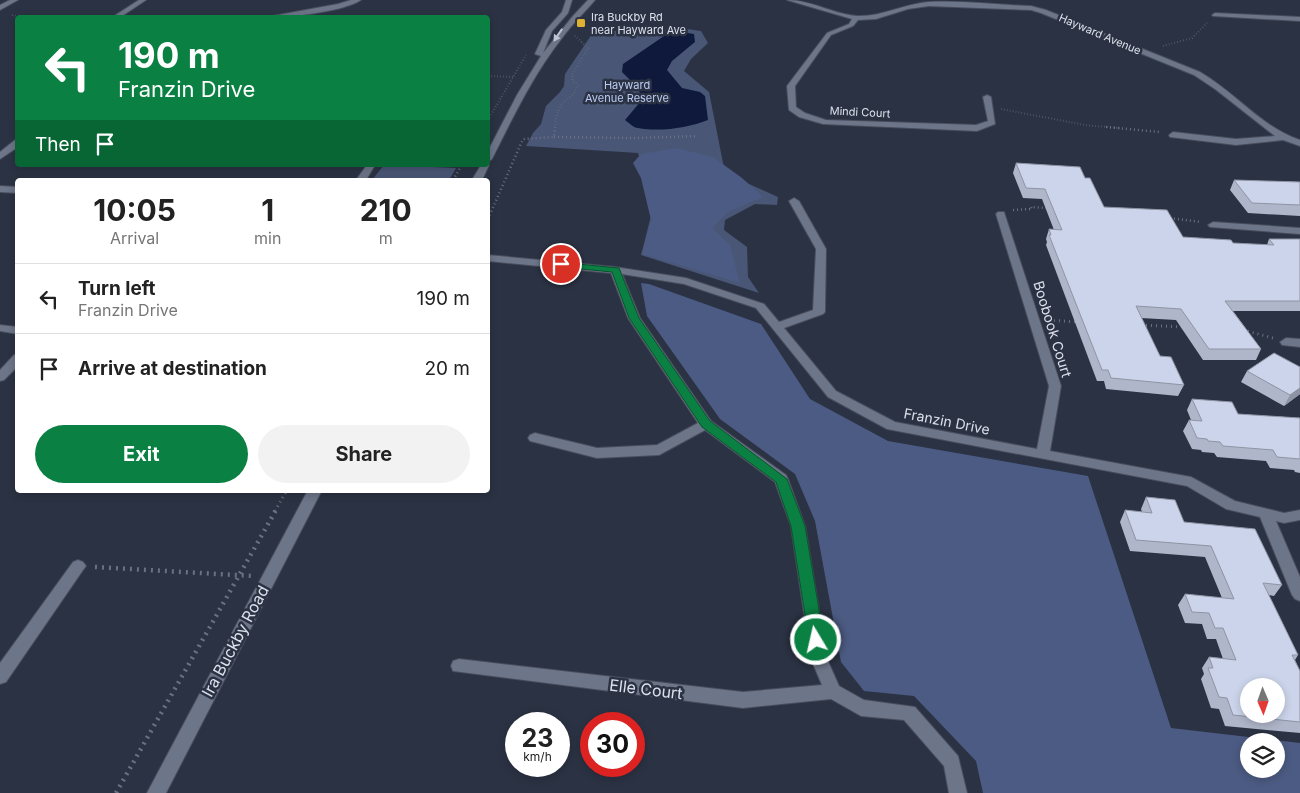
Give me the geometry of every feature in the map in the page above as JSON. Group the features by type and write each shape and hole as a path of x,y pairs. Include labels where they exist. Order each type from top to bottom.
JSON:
{"street":[{"path":"0,8 15,0"},
{"path":"119,15 143,0"},
{"path":"283,15 340,6 358,0"},
{"path":"490,155 528,82 549,30 565,13 569,0"},
{"path":"528,82 562,30 592,0"},
{"name":"Hayward Avenue","path":"790,0 856,18 876,17 907,6 929,4 1031,8 1046,11 1144,52 1166,59 1206,79 1271,128 1300,143"},
{"path":"1214,15 1300,19"},
{"name":"Mindi Court","path":"856,18 851,25 829,34 791,86 792,108 802,116 826,122 977,128 992,122 989,108"},
{"path":"986,97 989,108"},
{"path":"1173,135 1236,142 1286,137"},
{"path":"0,156 15,144"},
{"path":"362,178 370,167"},
{"path":"0,189 15,190"},
{"path":"777,327 819,312 821,249 794,201"},
{"name":"Boobook Court","path":"1001,214 1055,386 1043,454"},
{"path":"1213,225 1300,231"},
{"name":"Franzin Drive","path":"490,258 616,270 686,281 760,306 832,394 892,426 1190,482 1231,505 1265,513"},
{"path":"616,270 634,318 706,424 781,479 798,526 819,659 834,691 860,708 909,713 952,762 958,793"},
{"path":"0,328 15,330"},
{"path":"1286,342 1300,343"},
{"path":"0,377 15,361"},
{"path":"535,438 597,453 659,450 706,424"},
{"name":"Ira Buckby Road","path":"156,793 313,493"},
{"path":"1265,513 1284,518 1300,515"},
{"path":"1265,513 1300,596"},
{"path":"0,676 78,566"},
{"name":"Elle Court","path":"459,666 742,700 834,691"}],"path":[{"path":"1144,52 1192,38 1214,15"},
{"path":"554,137 559,107 567,97 577,90 578,85 572,81 572,76 588,48 572,32"},
{"path":"490,117 528,52"},
{"path":"490,76 513,77 528,82"},
{"path":"989,108 1085,125 1150,130 1173,135"},
{"path":"490,214 523,139 698,136"},
{"path":"454,178 461,167"},
{"path":"1001,214 1020,208 1051,209"},
{"path":"1170,218 1213,225"},
{"path":"1035,319 1085,322"},
{"path":"1134,325 1190,327"},
{"path":"1236,329 1246,330 1286,342"},
{"path":"116,793 285,493"},
{"path":"78,566 268,578"}],"green space":[{"name":"Hayward Avenue Reserve","path":"680,28 701,31 708,43 691,59 684,71 709,92 725,173 778,197 777,205 755,204 725,220 724,230 747,247 748,277 759,293 641,255 654,204 638,153 526,146 533,133 541,124 546,106 564,86 565,74 594,31 652,31"},
{"path":"382,167 456,168 450,178 374,178"}],"shaded area":[{"path":"681,32 694,34 695,42 672,61 667,70 682,88 700,92 705,96 708,120 692,125 655,130 635,127 625,120 641,101 639,89 622,72 623,64 667,34"},
{"path":"676,148 713,157 742,178 763,197 728,212 712,228 730,245 740,283 642,254 651,220 641,178 633,163 641,154"},
{"path":"641,283 649,284 761,324 810,399 888,441 1088,476 1171,728 1240,736 1240,778 1285,778 1285,741 1300,743 1300,793 983,793 976,761 914,696 864,691 841,662 815,521 795,474 720,419 647,316"}],"building":[{"path":"1016,163 1080,167 1085,178 1090,178 1104,207 1167,210 1183,237 1231,240 1233,243 1274,245 1269,239 1300,239 1300,301 1225,301 1261,349 1209,349 1181,309 1136,306 1160,356 1171,357 1184,385 1111,378 1108,370 1102,370 1049,235 1051,235 1049,229 1062,230 1045,189 1026,188"},
{"path":"1234,180 1300,182 1300,205 1252,203"},
{"path":"1274,353 1300,367 1300,388 1290,395 1247,371"},
{"path":"1192,399 1232,402 1238,414 1300,418 1300,459 1277,457 1273,450 1223,446 1220,442 1197,438 1189,420 1202,421"},
{"path":"1146,497 1175,500 1184,522 1255,529 1282,585 1263,583 1298,655 1292,655 1300,671 1300,722 1285,720 1285,678 1240,678 1240,716 1233,715 1227,698 1219,697 1208,668 1213,668 1209,657 1236,660 1223,628 1215,628 1209,613 1192,612 1185,594 1234,599 1211,546 1136,540 1125,510 1152,513"}],"place":[{"name":"Ira Buckby Rd near Hayward Ave","path":"581,23"}],"route":[{"path":"561,264 616,270 634,318 706,424 781,479 798,526 816,640"}]}
